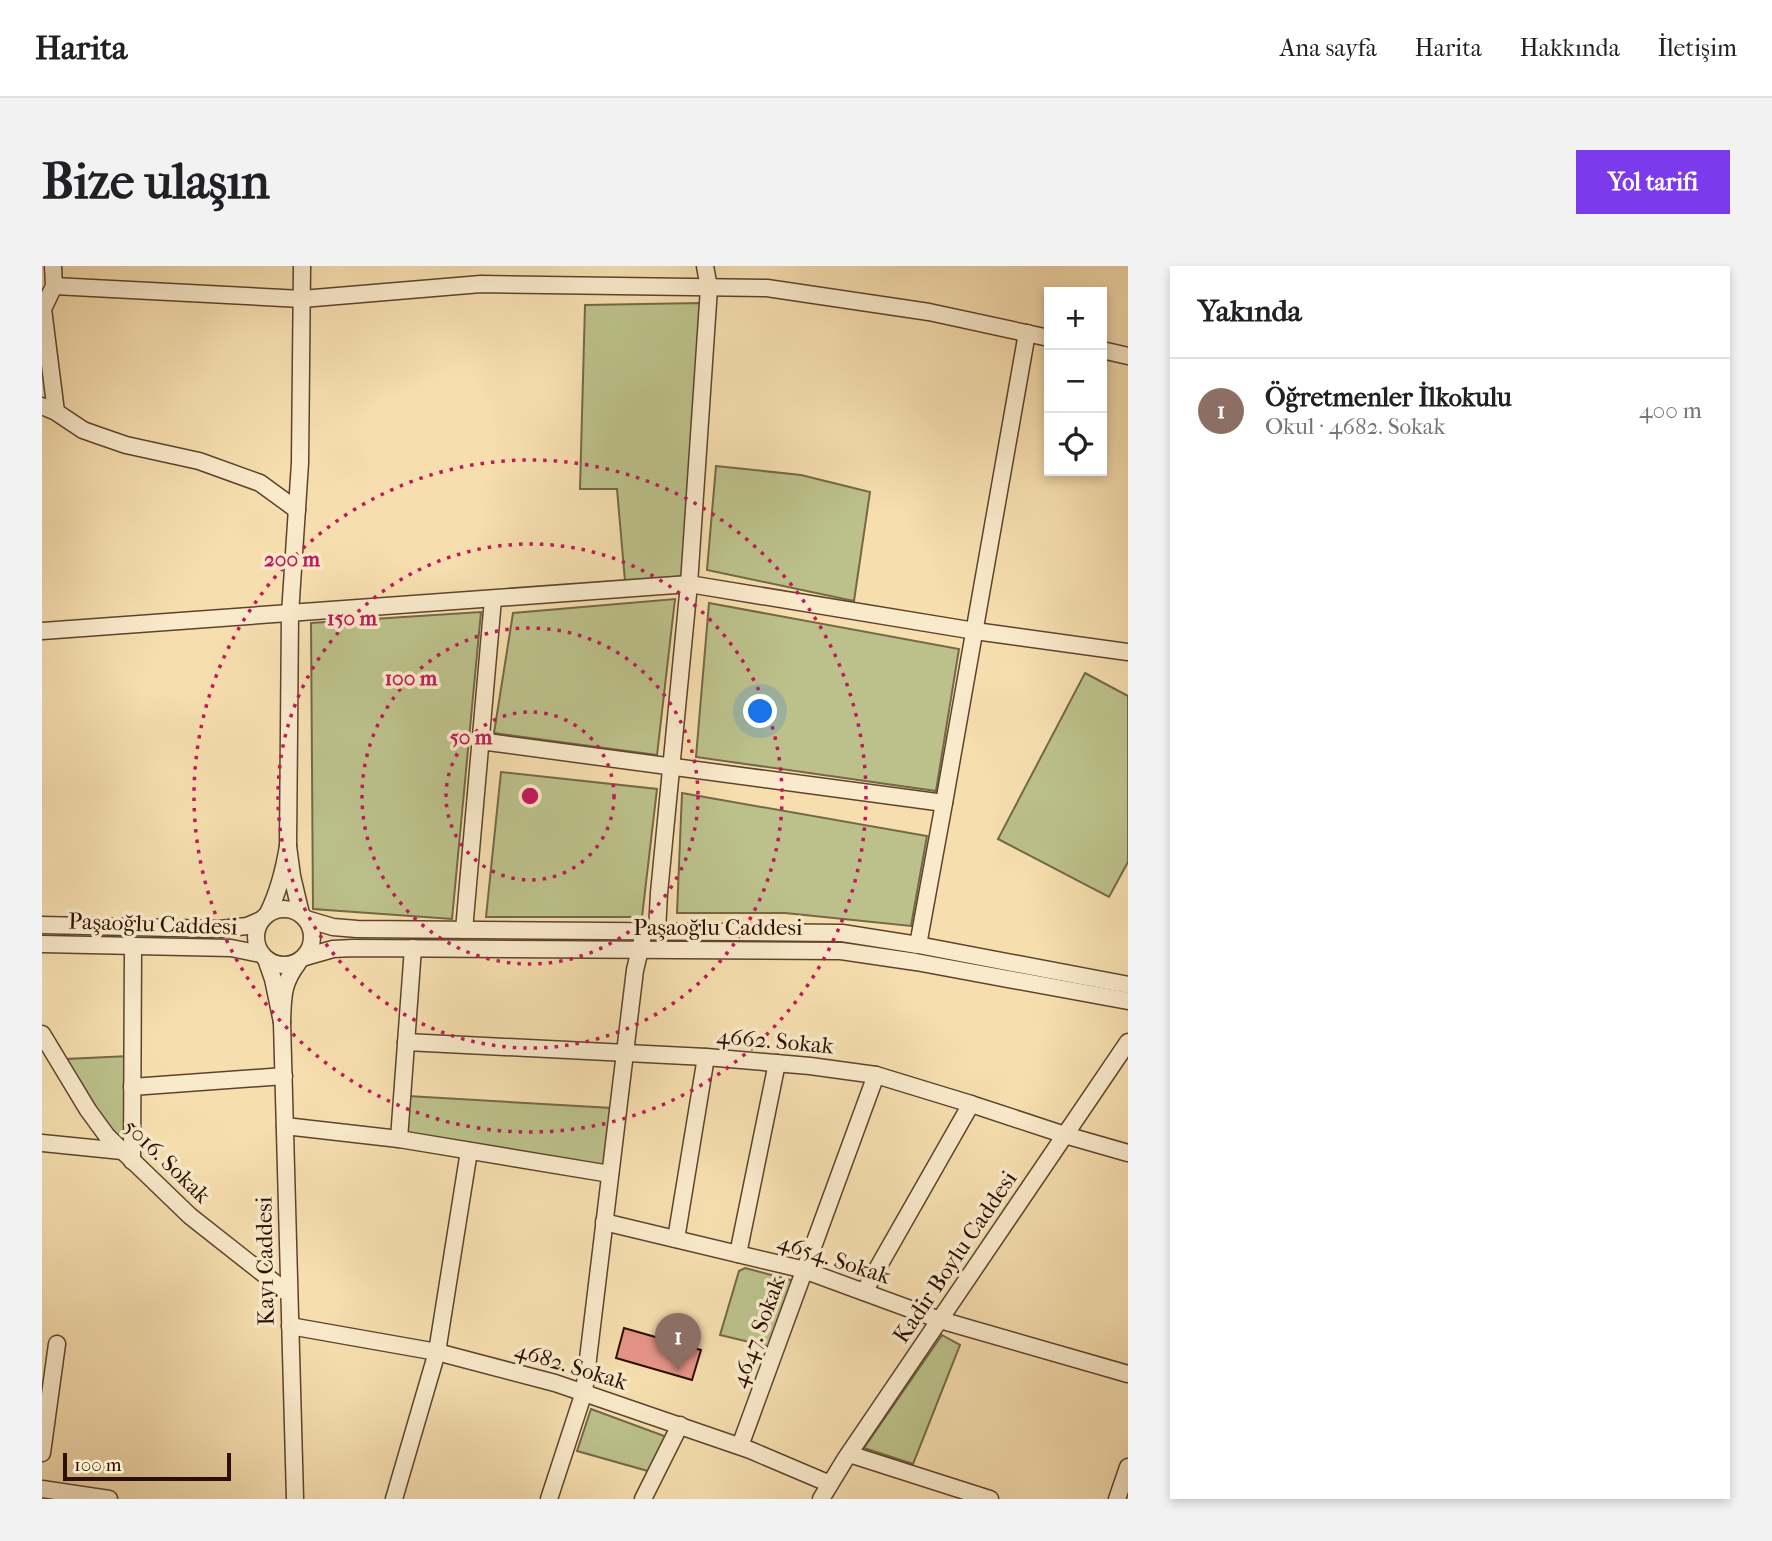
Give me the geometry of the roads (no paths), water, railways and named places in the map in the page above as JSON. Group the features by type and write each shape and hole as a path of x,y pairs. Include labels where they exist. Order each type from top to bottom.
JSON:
{"street":[{"path":"54,266 54,286 43,309 49,409 83,430 97,435 126,445 199,461 260,484 297,510"},
{"path":"288,846 277,894 257,929 256,939 264,956 280,965 302,960 313,941 313,932 304,917 292,876 288,846 290,614 300,463 302,266"},
{"path":"550,1499 584,1392 635,971 640,949 650,931 659,893 689,584 709,288 705,266"},
{"path":"54,286 302,299 481,284 768,288 929,312 1044,337"},
{"path":"918,945 1027,334"},
{"path":"1107,351 1128,356"},
{"path":"42,631 689,584 975,631 1128,652"},
{"path":"464,930 493,599"},
{"path":"480,741 944,803"},
{"path":"265,917 277,909 287,908 304,917"},
{"name":"Paşaoğlu Caddesi","path":"42,925 219,929 247,926 265,917"},
{"name":"Paşaoğlu Caddesi","path":"304,917 344,928 842,933 1128,985"},
{"name":"Paşaoğlu Caddesi","path":"42,944 231,948 264,956"},
{"path":"42,1143 127,1156 132,1087 133,946"},
{"name":"Paşaoğlu Caddesi","path":"302,960 320,952 342,948 841,950 1128,1001"},
{"path":"398,1139 413,948"},
{"name":"Kayı Caddesi","path":"264,956 273,979 282,1022"},
{"name":"Kayı Caddesi","path":"295,1499 282,1022 286,982 302,960"},
{"name":"5016. Sokak","path":"42,1034 107,1136 190,1216 289,1294"},
{"name":"4662. Sokak","path":"406,1042 706,1057 876,1075 1128,1153"},
{"name":"Kadir Boylu Caddesi","path":"821,1499 1128,1042"},
{"path":"676,1239 706,1057"},
{"path":"738,1254 776,1063"},
{"name":"4647. Sokak","path":"740,1446 876,1075"},
{"path":"132,1087 284,1076"},
{"path":"864,1292 971,1104"},
{"path":"285,1126 398,1139 610,1174"},
{"path":"394,1499 438,1352 469,1151"},
{"name":"4654. Sokak","path":"604,1222 804,1270 940,1320 1128,1374"},
{"name":"4682. Sokak","path":"290,1326 438,1352 584,1392 740,1446 830,1484"},
{"path":"42,1453 57,1344"},
{"path":"643,1499 680,1425"},
{"path":"849,1454 990,1499"},
{"path":"1118,1499 1128,1467"},
{"path":"42,1489 109,1499"}],"place":[{"name":"Öğretmenler İlkokulu","path":"678,1371"}]}
